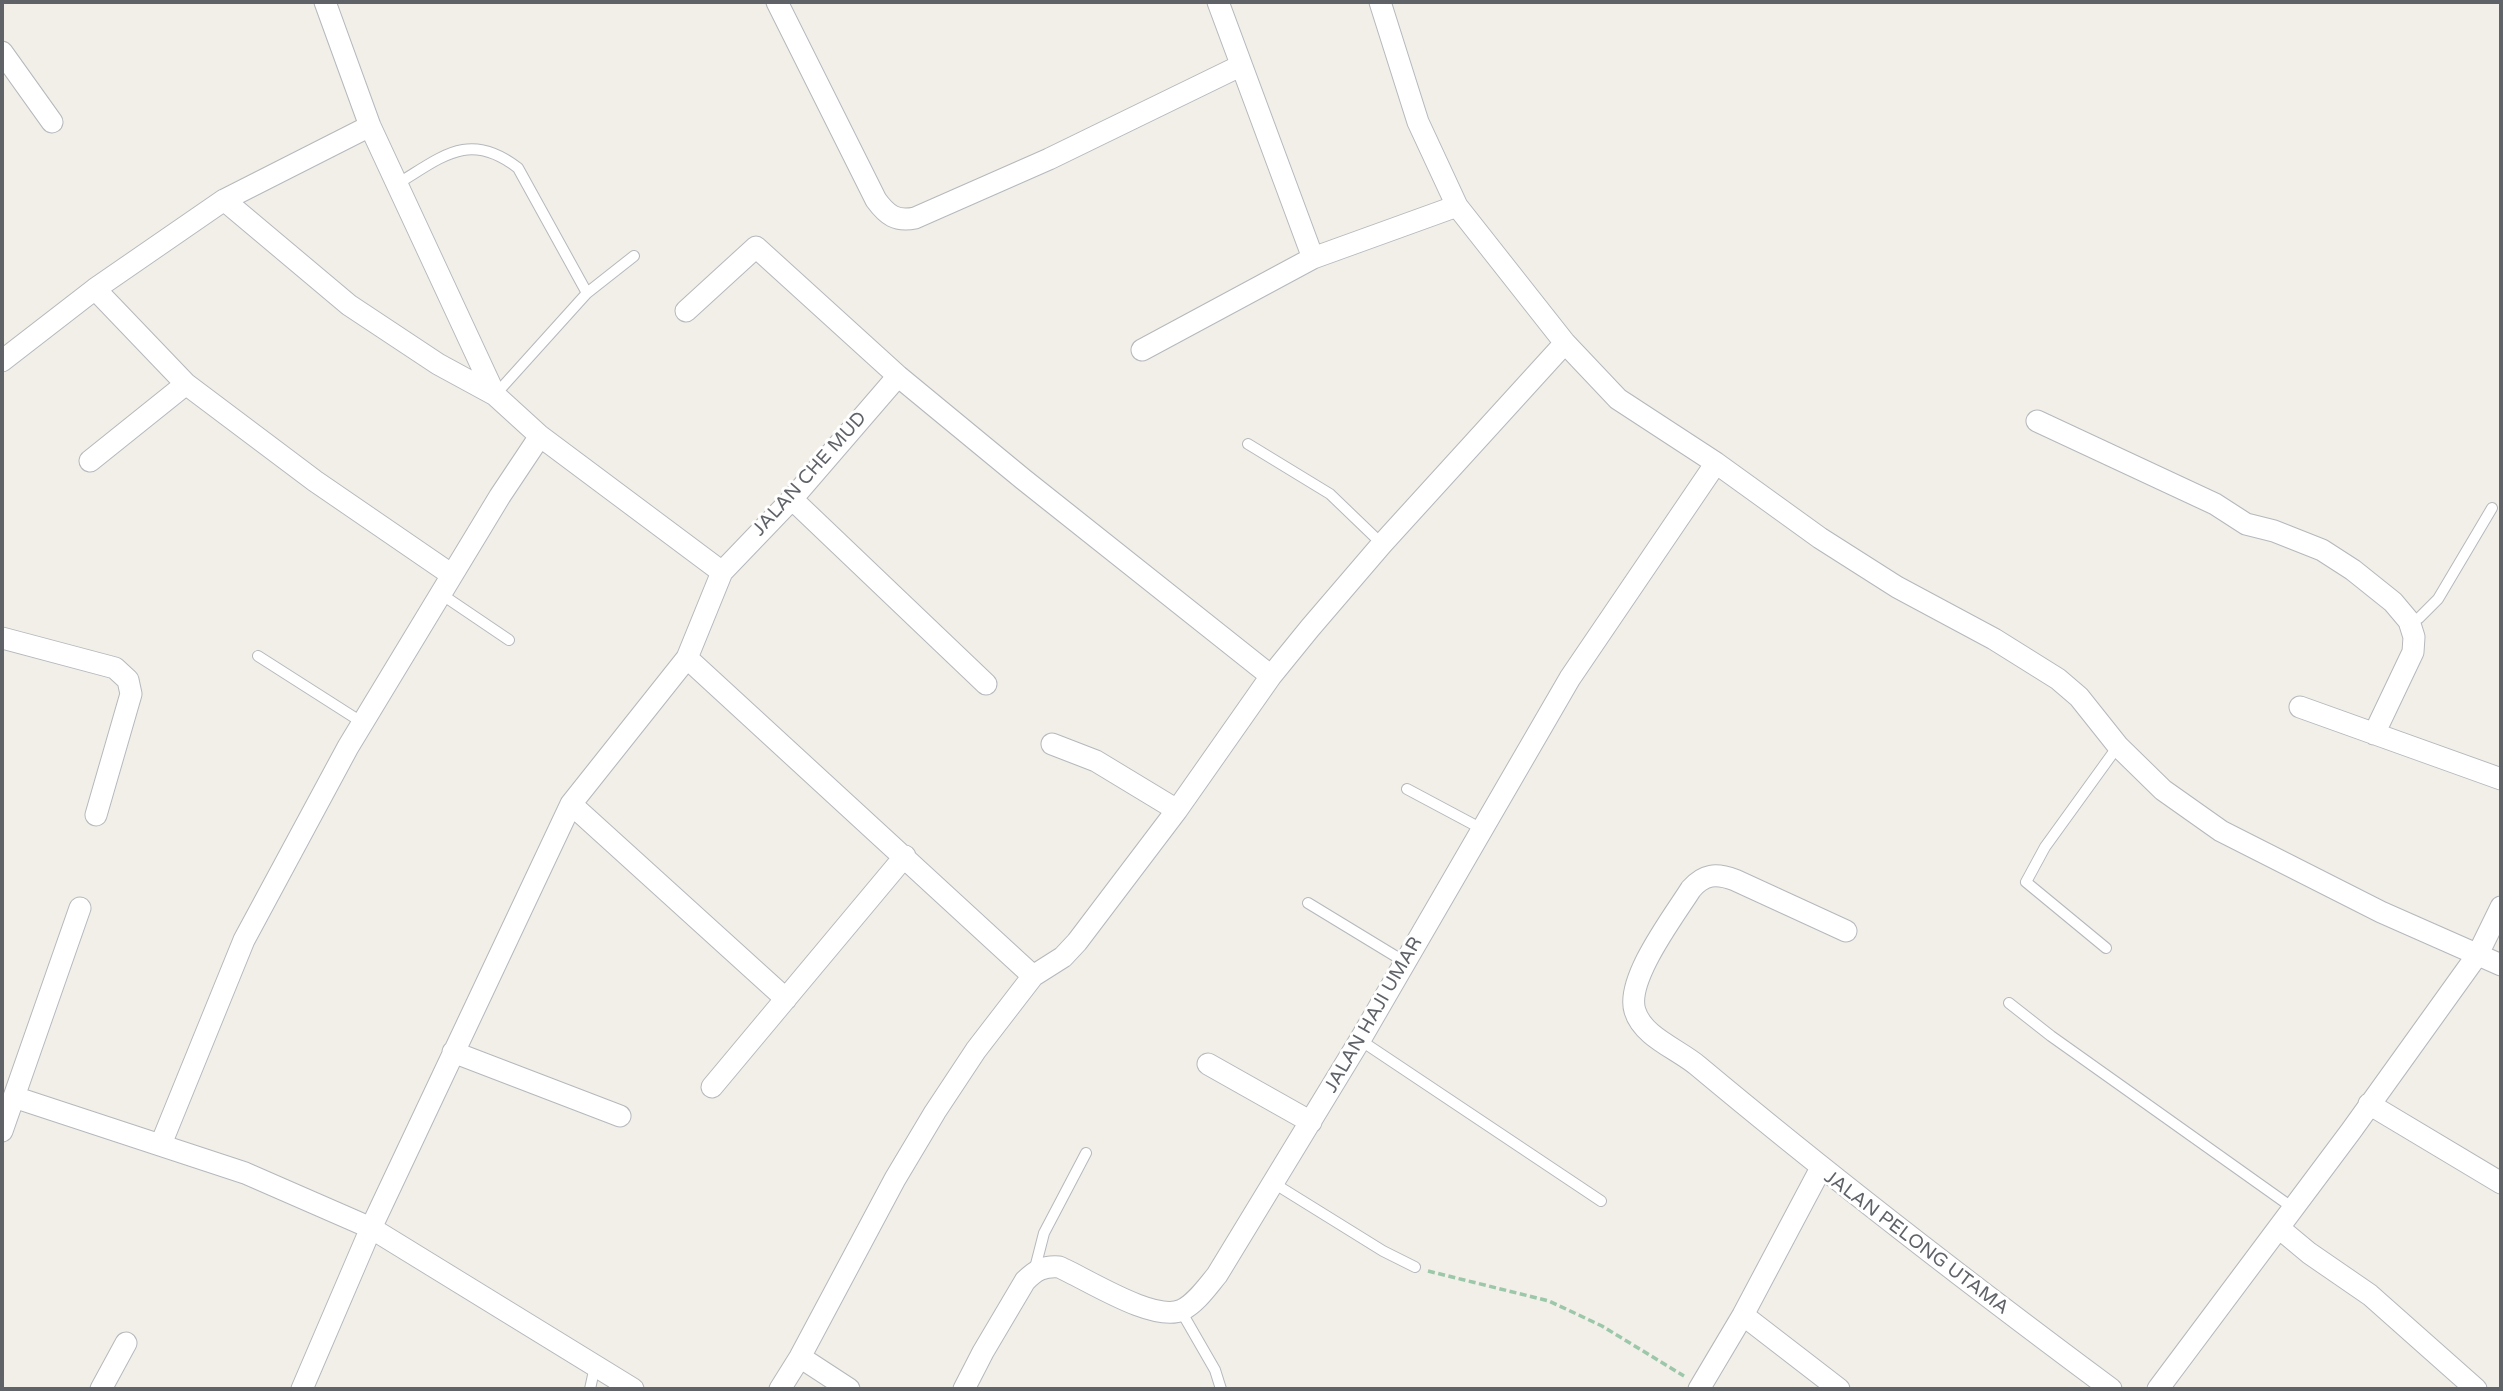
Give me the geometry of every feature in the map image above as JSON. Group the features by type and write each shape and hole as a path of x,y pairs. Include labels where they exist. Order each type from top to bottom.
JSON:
{"street":[{"path":"325,2 370,126 495,395"},
{"path":"777,2 876,200 884,211 895,219 915,218 1049,159 1240,66"},
{"path":"1219,2 1240,66 1313,258"},
{"path":"1380,2 1418,122 1457,205 1565,343 1618,399 1716,463 1820,538 1897,587 1994,639 2058,678 2079,697 2118,746 2163,790 2221,831 2381,912 2501,965"},
{"path":"2,52 52,122"},
{"path":"2,361 95,289 224,200 370,126"},
{"path":"224,200 349,305 438,364 495,395 540,436 722,572 687,658 571,804 371,1228 302,1389"},
{"path":"1142,350 1313,258 1457,205"},
{"path":"686,311 756,247 898,376 1271,676"},
{"path":"95,289 186,384 316,481 452,575"},
{"path":"780,1389 800,1357 895,1179 976,1050 1033,976 1063,957 1077,943 1177,810 1271,676 1382,544 1565,343"},
{"name":"JALAN CHE MUD","path":"722,572 793,499 898,376"},
{"path":"90,461 186,384"},
{"path":"2037,421 2215,504 2246,524 2274,531 2322,550 2353,570 2393,602 2409,621 2414,637 2413,652 2374,734"},
{"path":"161,1144 244,940 363,723 500,496 540,436"},
{"name":"JALAN HAJI UMAR","path":"1181,1311 1199,1296 1217,1275 1275,1184 1570,678 1716,463"},
{"path":"793,499 986,684"},
{"path":"2,638 115,668 128,680 131,694 96,815"},
{"path":"687,658 1033,976"},
{"path":"2300,707 2501,779"},
{"path":"1052,744 1096,761 1177,810"},
{"path":"571,804 786,999"},
{"path":"712,1087 905,856"},
{"path":"1821,1168 1694,1062 1643,1025 1634,1010 1633,992 1639,974 1691,889 1699,880 1709,875 1721,875 1735,880 1846,931"},
{"path":"2158,1389 2478,954 2501,907"},
{"path":"2,1131 80,908"},
{"path":"453,1052 620,1116"},
{"path":"1208,1064 1311,1122"},
{"path":"14,1097 245,1173 371,1228 633,1389"},
{"path":"2368,1104 2501,1183"},
{"name":"JALAN PELONG UTAMA","path":"1700,1388 1743,1315 1821,1168 2111,1389"},
{"path":"2278,1228 2309,1253 2370,1294 2476,1389"},
{"path":"964,1389 1025,1281 1046,1266 1059,1267 1140,1306 1162,1312 1181,1311"},
{"path":"1743,1315 1839,1389"},
{"path":"102,1389 126,1343"},
{"path":"800,1357 849,1389"}],"lane":[{"path":"397,184 449,153 467,148 486,149 504,156 518,168 587,293"},
{"path":"495,395 587,293 634,256"},
{"path":"1248,444 1329,494 1382,544"},
{"path":"2409,621 2419,618 2438,599 2492,508"},
{"path":"440,594 509,640"},
{"path":"258,656 363,723"},
{"path":"2106,948 2026,882 2045,847 2118,746"},
{"path":"1407,789 1482,829"},
{"path":"1308,903 1405,962"},
{"path":"2009,1003 2051,1036 2293,1208"},
{"path":"1360,1040 1601,1201"},
{"path":"1034,1272 1044,1234 1086,1153"},
{"path":"1275,1184 1383,1251 1415,1267"},
{"path":"1181,1311 1215,1370 1220,1389"},
{"path":"590,1389 594,1366"}],"path":[{"path":"1415,1267 1549,1301 1602,1326 1700,1388"}]}
